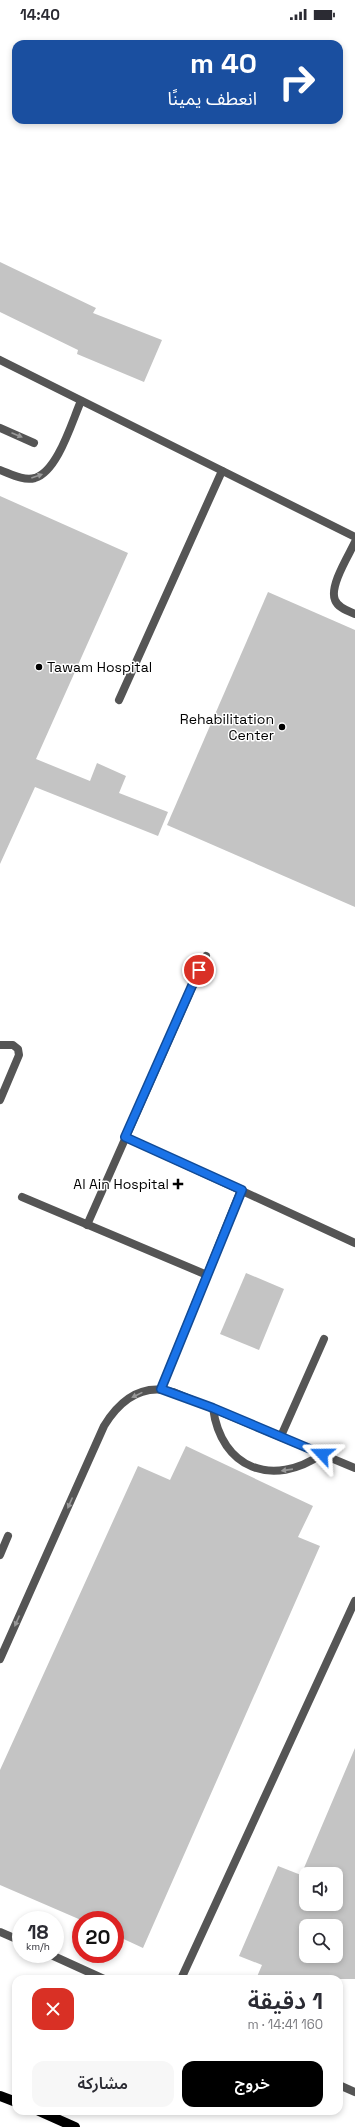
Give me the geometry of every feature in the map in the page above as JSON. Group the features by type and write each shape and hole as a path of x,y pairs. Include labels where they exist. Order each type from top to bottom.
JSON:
{"main road":[{"path":"0,2096 12,2100"},
{"path":"48,2115 75,2127"}],"lane":[{"path":"0,360 355,537"},
{"path":"0,470 14,476 28,479 35,478 48,471 56,459 81,400"},
{"path":"0,428 34,443"},
{"path":"119,700 222,471"},
{"path":"355,542 336,583 334,592 335,600 340,607 355,614"},
{"path":"87,1225 206,956"},
{"path":"0,1045 13,1045 18,1049 19,1055 0,1100"},
{"path":"125,1137 355,1243"},
{"path":"161,1389 242,1190"},
{"path":"22,1197 207,1276"},
{"path":"281,1436 324,1339"},
{"path":"0,1660 104,1426 119,1407 133,1396 150,1389 161,1389 213,1408 355,1468"},
{"path":"213,1408 215,1424 222,1440 232,1453 245,1463 261,1470 278,1472 294,1470 310,1463 322,1454"},
{"path":"0,1555 8,1536"},
{"path":"183,1975 355,1601"},
{"path":"0,1932 12,1937"},
{"path":"64,1961 95,1975"},
{"path":"343,2087 355,2092"}],"building":[{"path":"0,262 96,308 93,313 162,340 144,382 77,354 78,350 0,312"},
{"name":"Tawam Hospital","path":"0,496 128,553 36,759 90,781 97,763 126,776 119,793 168,812 158,836 35,787 0,864"},
{"name":"Rehabilitation Center","path":"268,592 355,630 355,907 167,825"},
{"path":"246,1273 284,1289 259,1350 220,1334"},
{"path":"186,1446 313,1506 298,1537 320,1546 143,1948 124,1939 124,1911 72,1911 72,1916 64,1913 64,1911 60,1911 0,1885 0,1770 138,1466 170,1480"},
{"path":"355,1748 355,1979 343,1979 343,1975 258,1975 262,1965 239,1956 278,1866 299,1874 299,1911 343,1911 343,1867 304,1867"}],"place":[{"name":"Tawam Hospital","path":"39,667"},
{"name":"Rehabilitation Center","path":"282,727"},
{"name":"Al Ain Hospital","path":"178,1184"}],"route":[{"path":"199,970 125,1137 242,1190 161,1389 173,1392 213,1408 322,1454"}]}
